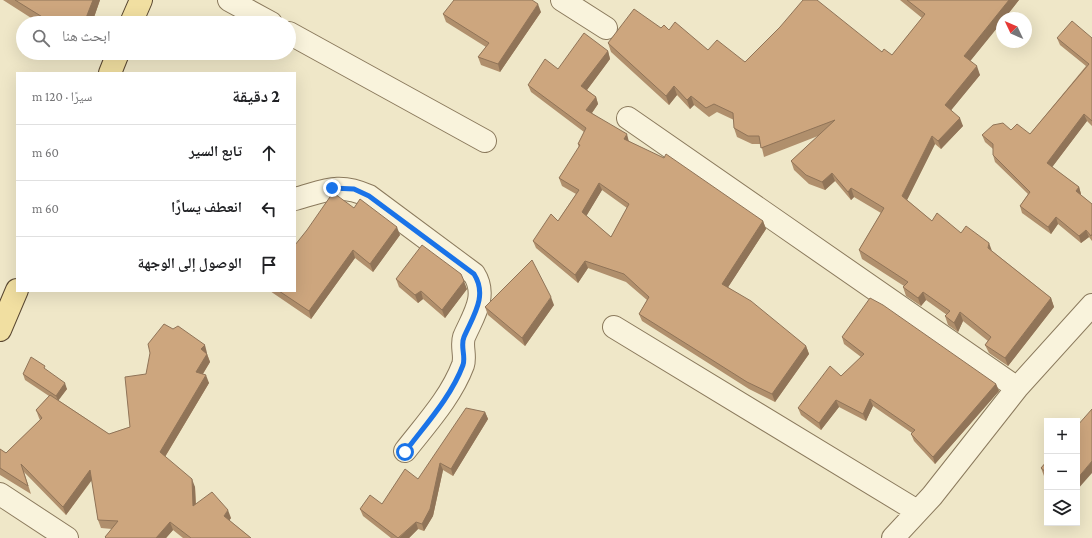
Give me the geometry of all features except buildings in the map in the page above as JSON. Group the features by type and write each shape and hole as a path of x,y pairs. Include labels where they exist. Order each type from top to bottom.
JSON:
{"main road":[{"path":"134,16 139,1"},
{"path":"110,72 115,60"},
{"path":"0,330 16,292"}],"street":[{"path":"229,0 258,16"},
{"path":"562,0 606,28"},
{"path":"296,37 485,141"},
{"path":"628,118 1017,388"},
{"path":"296,199 332,188 354,189 369,196 474,274 479,283 481,299 463,339 464,362 457,380 444,401 405,452"},
{"path":"893,538 932,496 1017,388 1092,305"},
{"path":"614,327 917,511"},
{"path":"0,494 67,538"}],"route":[{"path":"332,188 354,189 369,196 474,274 479,283 481,299 463,339 464,362 457,380 444,401 405,452"}]}
